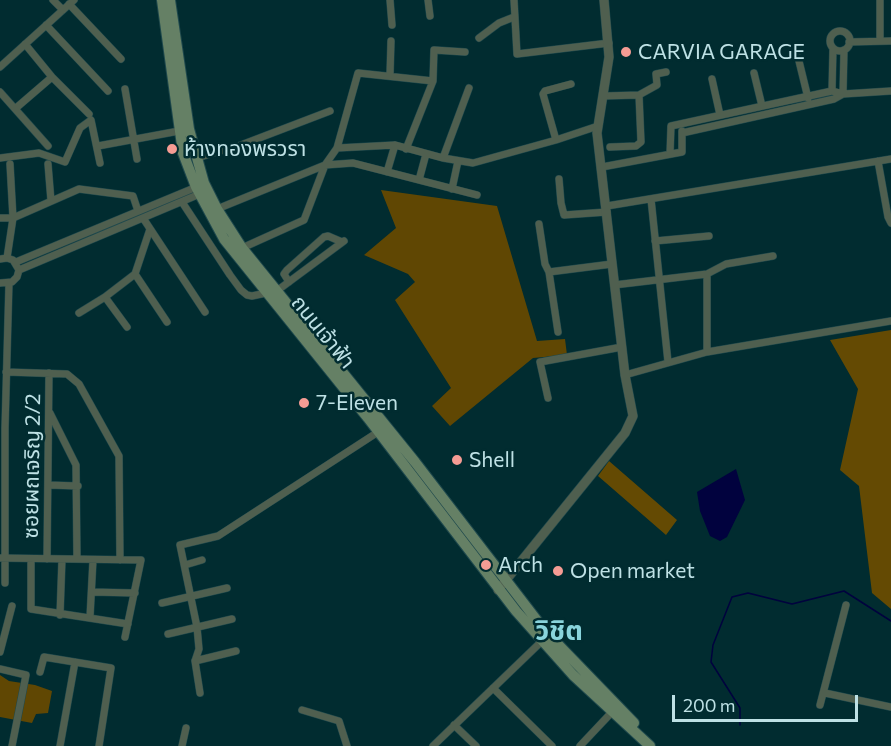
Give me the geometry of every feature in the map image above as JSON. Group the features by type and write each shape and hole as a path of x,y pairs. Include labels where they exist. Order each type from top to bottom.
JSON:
{"main road":[{"name":"ถนนเจ้าฟ้า","path":"162,0 183,153 224,239 378,432 498,590 573,675 650,746"},
{"name":"ถนนเจ้าฟ้า","path":"170,0 189,129 202,189 242,248 416,462 545,631 657,746"}],"street":[{"path":"53,0 63,10"},
{"path":"390,0 392,25"},
{"path":"428,0 430,16"},
{"path":"520,0 514,0 517,54 609,43"},
{"path":"498,590 625,433 633,416 614,285 598,126 609,57 603,0"},
{"path":"880,0 880,42"},
{"path":"0,67 72,2 121,59"},
{"path":"479,38 500,23 514,17"},
{"path":"46,25 108,91"},
{"path":"832,90 833,48 830,40 836,33 844,33 849,42 844,50 843,94"},
{"path":"849,42 891,41"},
{"path":"390,75 391,42"},
{"path":"25,44 52,77 89,114"},
{"path":"833,48 838,51 844,50"},
{"path":"406,148 433,81 434,50 465,52"},
{"path":"798,57 808,100"},
{"path":"603,96 639,95 657,85 656,74 666,72"},
{"path":"242,248 304,220 325,165 337,148 358,73 433,81"},
{"path":"754,73 762,106"},
{"path":"16,108 52,77"},
{"path":"712,79 720,115"},
{"path":"556,140 543,94 545,91 571,84"},
{"path":"443,158 468,88"},
{"path":"125,89 137,159"},
{"path":"682,133 808,100 832,90 843,94 891,91"},
{"path":"0,92 48,146"},
{"path":"670,154 670,126 762,106 834,99 843,94"},
{"path":"610,147 636,146 641,142 639,95"},
{"path":"197,158 241,145 330,111"},
{"path":"0,158 39,153 65,162 80,128 91,120 98,146 99,163"},
{"path":"602,167 682,152 682,124"},
{"path":"337,148 394,145 473,163 598,126"},
{"path":"98,146 179,132"},
{"path":"387,172 394,145"},
{"path":"419,180 426,154"},
{"path":"559,179 564,215 891,159"},
{"path":"452,189 458,161"},
{"path":"878,161 888,218 891,223"},
{"path":"10,164 13,218 3,258 15,262 138,211 202,189"},
{"path":"217,209 325,165 352,164 477,195"},
{"path":"48,165 51,201"},
{"path":"0,218 13,218 78,189 133,196 138,211"},
{"path":"0,283 9,284 15,280 19,270 182,202 202,189"},
{"path":"651,199 668,362"},
{"path":"182,202 241,290 252,296 266,293"},
{"path":"143,218 205,312"},
{"path":"539,224 558,332"},
{"path":"79,313 135,274 150,229"},
{"path":"278,290 290,282 343,242 328,236 324,237 287,270 284,274 290,282"},
{"path":"655,241 709,236"},
{"path":"614,285 707,274 726,264 773,256"},
{"path":"15,262 19,270"},
{"path":"549,272 612,264"},
{"path":"135,274 167,322"},
{"path":"707,274 707,351"},
{"path":"5,583 3,427 9,284"},
{"path":"105,297 127,327"},
{"path":"626,375 707,351 891,321"},
{"path":"548,398 540,362 622,347"},
{"path":"6,372 67,374 78,384 119,456 120,560"},
{"name":"ซอยผถเจริญ 2/2","path":"47,559 49,373"},
{"path":"49,411 76,465 77,559"},
{"path":"200,693 195,661 199,649 180,545 218,536 378,432"},
{"path":"49,485 78,486"},
{"path":"3,558 141,560 125,637"},
{"path":"31,559 31,609 128,624"},
{"path":"60,615 62,559"},
{"path":"90,617 93,560"},
{"path":"185,565 202,560"},
{"path":"162,603 226,588"},
{"path":"92,592 135,593"},
{"path":"820,705 825,693 846,605"},
{"path":"0,652 12,606"},
{"path":"168,634 232,619"},
{"path":"434,746 542,641"},
{"path":"195,661 236,651"},
{"path":"40,672 44,657 111,669 99,746"},
{"path":"60,746 75,662"},
{"path":"0,669 26,675 12,746"},
{"path":"493,688 552,746"},
{"path":"825,693 891,707"},
{"path":"302,710 339,721 347,746"},
{"path":"580,746 612,712"},
{"path":"454,725 476,746"},
{"path":"182,746 186,728"}],"shaded area":[{"path":"381,190 497,206 537,341 565,339 567,355 533,358 450,426 432,406 451,388 395,300 415,282 408,274 364,255 396,228"},
{"path":"891,330 891,609 872,593 859,486 840,470 858,389 830,340"},
{"path":"609,461 677,520 666,535 598,476"},
{"path":"736,469 745,500 727,537 720,541 710,536 700,511 697,492"},
{"path":"0,675 9,681 35,685 52,691 48,713 36,714 32,723 0,717"}],"waterway":[{"path":"740,725 740,708 711,662 713,645 732,597 748,593 792,604 844,591 891,621"}],"place":[{"name":"CARVIA GARAGE","path":"626,52"},
{"name":"ห้างทองพรวรา","path":"172,149"},
{"name":"7-Eleven","path":"304,403"},
{"name":"Shell","path":"457,460"},
{"name":"Arch","path":"486,565"},
{"name":"Open market","path":"558,571"}],"district":[{"name":"วิชิต","path":"559,631"}]}
